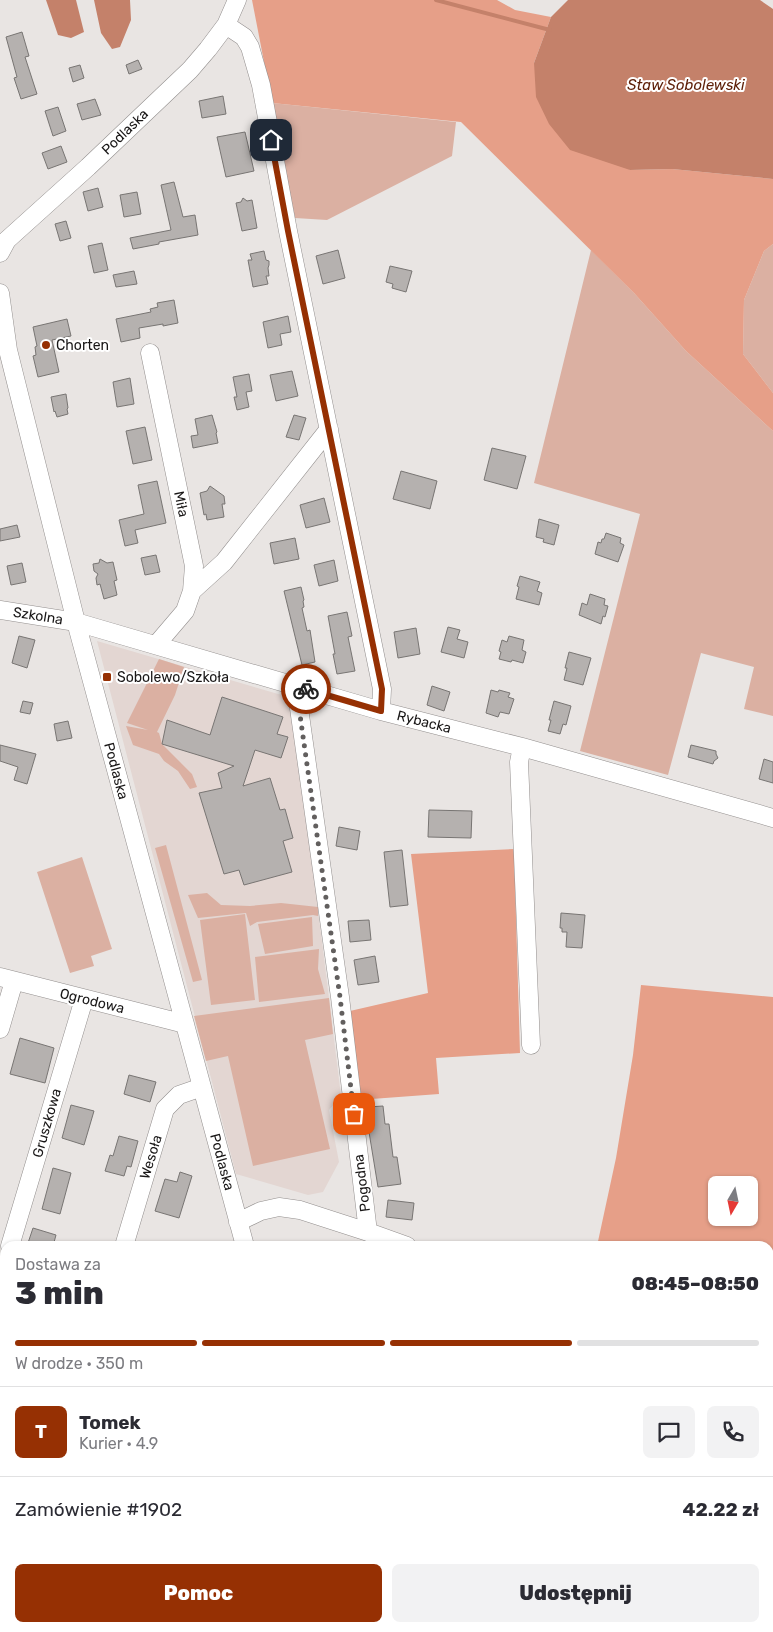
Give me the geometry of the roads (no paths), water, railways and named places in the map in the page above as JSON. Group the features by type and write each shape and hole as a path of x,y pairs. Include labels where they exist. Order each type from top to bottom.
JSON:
{"street":[{"name":"Podlaska","path":"2,243 88,167 190,70 226,25 237,0"},
{"path":"226,25 244,37 250,47 261,85 288,231 382,689 381,711"},
{"name":"Podlaska","path":"0,293 8,350 76,622 244,1241"},
{"name":"Miła","path":"150,353 194,566 192,591 185,611 156,645"},
{"path":"192,591 224,562 329,429"},
{"name":"Szkolna","path":"0,610 76,622"},
{"name":"Rybacka","path":"76,622 381,711 522,747 773,818"},
{"name":"Pogodna","path":"302,688 298,701 340,997 368,1232"},
{"path":"522,747 519,762 531,1046"},
{"path":"0,1029 7,979"},
{"name":"Ogrodowa","path":"7,979 184,1024"},
{"name":"Gruszkowa","path":"11,1241 84,999"},
{"name":"Wesoła","path":"125,1241 165,1109 179,1095 202,1087"},
{"path":"238,1222 261,1211 279,1206 300,1210 393,1241"}],"water":[{"path":"46,0 76,0 84,32 71,38 58,35"},
{"path":"94,0 130,0 131,20 120,47 112,49 101,33"},
{"name":"Staw Sobolewski","path":"568,0 760,0 773,9 773,179 672,169 630,170 570,150 549,124 536,97 534,63 551,17"}],"waterway":[{"path":"436,0 550,30"}],"place":[{"name":"Chorten","path":"46,345"},
{"name":"Sobolewo/Szkoła","path":"107,677"}]}
